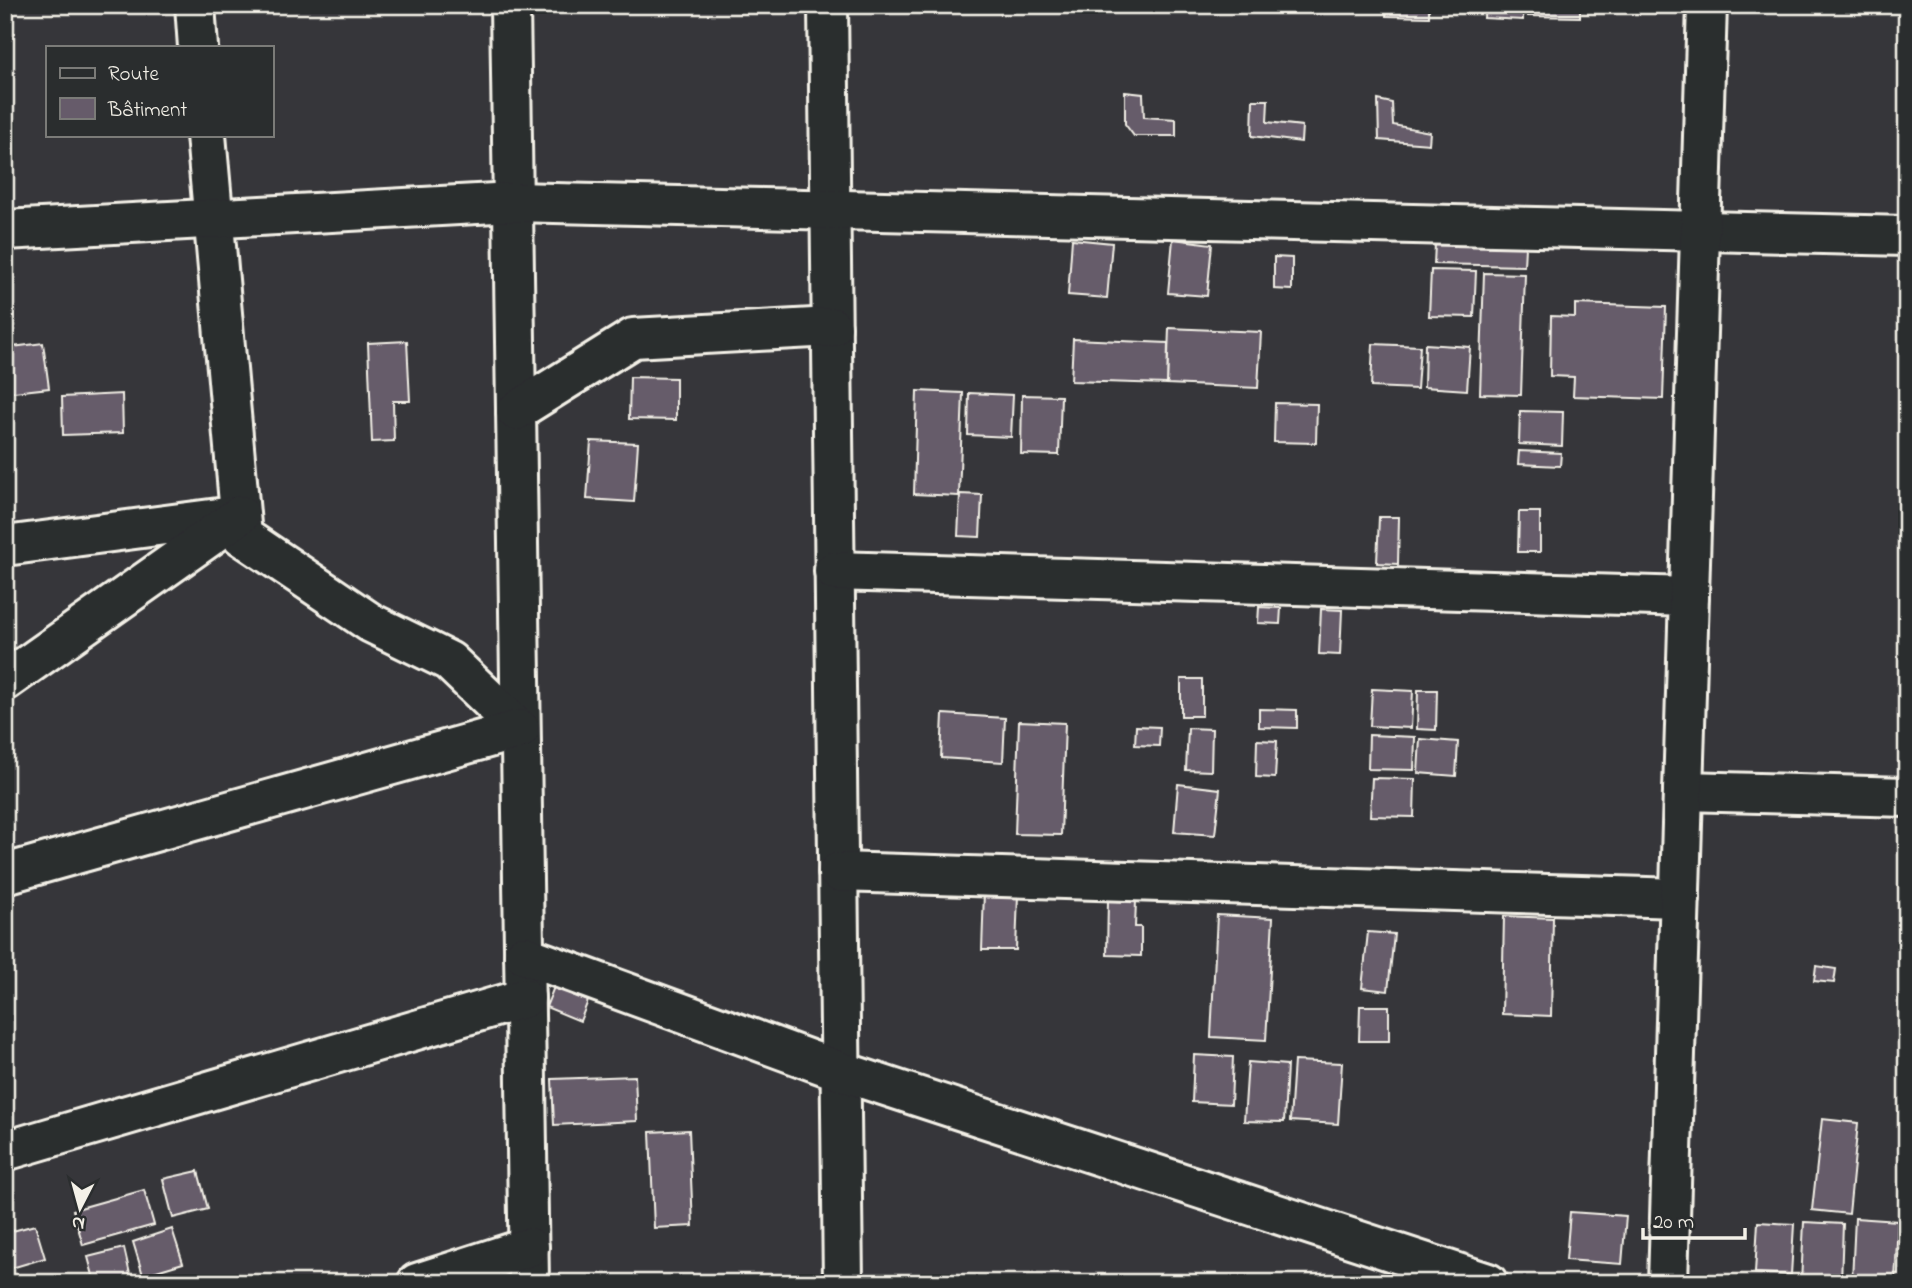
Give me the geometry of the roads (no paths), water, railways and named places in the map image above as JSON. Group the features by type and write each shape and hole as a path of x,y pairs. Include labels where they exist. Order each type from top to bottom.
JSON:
{"street":[{"path":"195,5 198,46"},
{"path":"417,1283 529,1265 510,5"},
{"path":"828,5 843,1283"},
{"path":"1668,1283 1707,5"},
{"path":"206,136 242,536 372,624 449,662 520,729"},
{"path":"5,230 513,201 1907,236"},
{"path":"516,411 633,338 832,327"},
{"path":"5,546 240,515"},
{"path":"5,681 240,515"},
{"path":"834,571 1689,597"},
{"path":"5,874 520,729"},
{"path":"1683,791 1907,797"},
{"path":"838,872 1679,898"},
{"path":"524,956 840,1071 1488,1283"},
{"path":"5,1152 525,998"}]}
